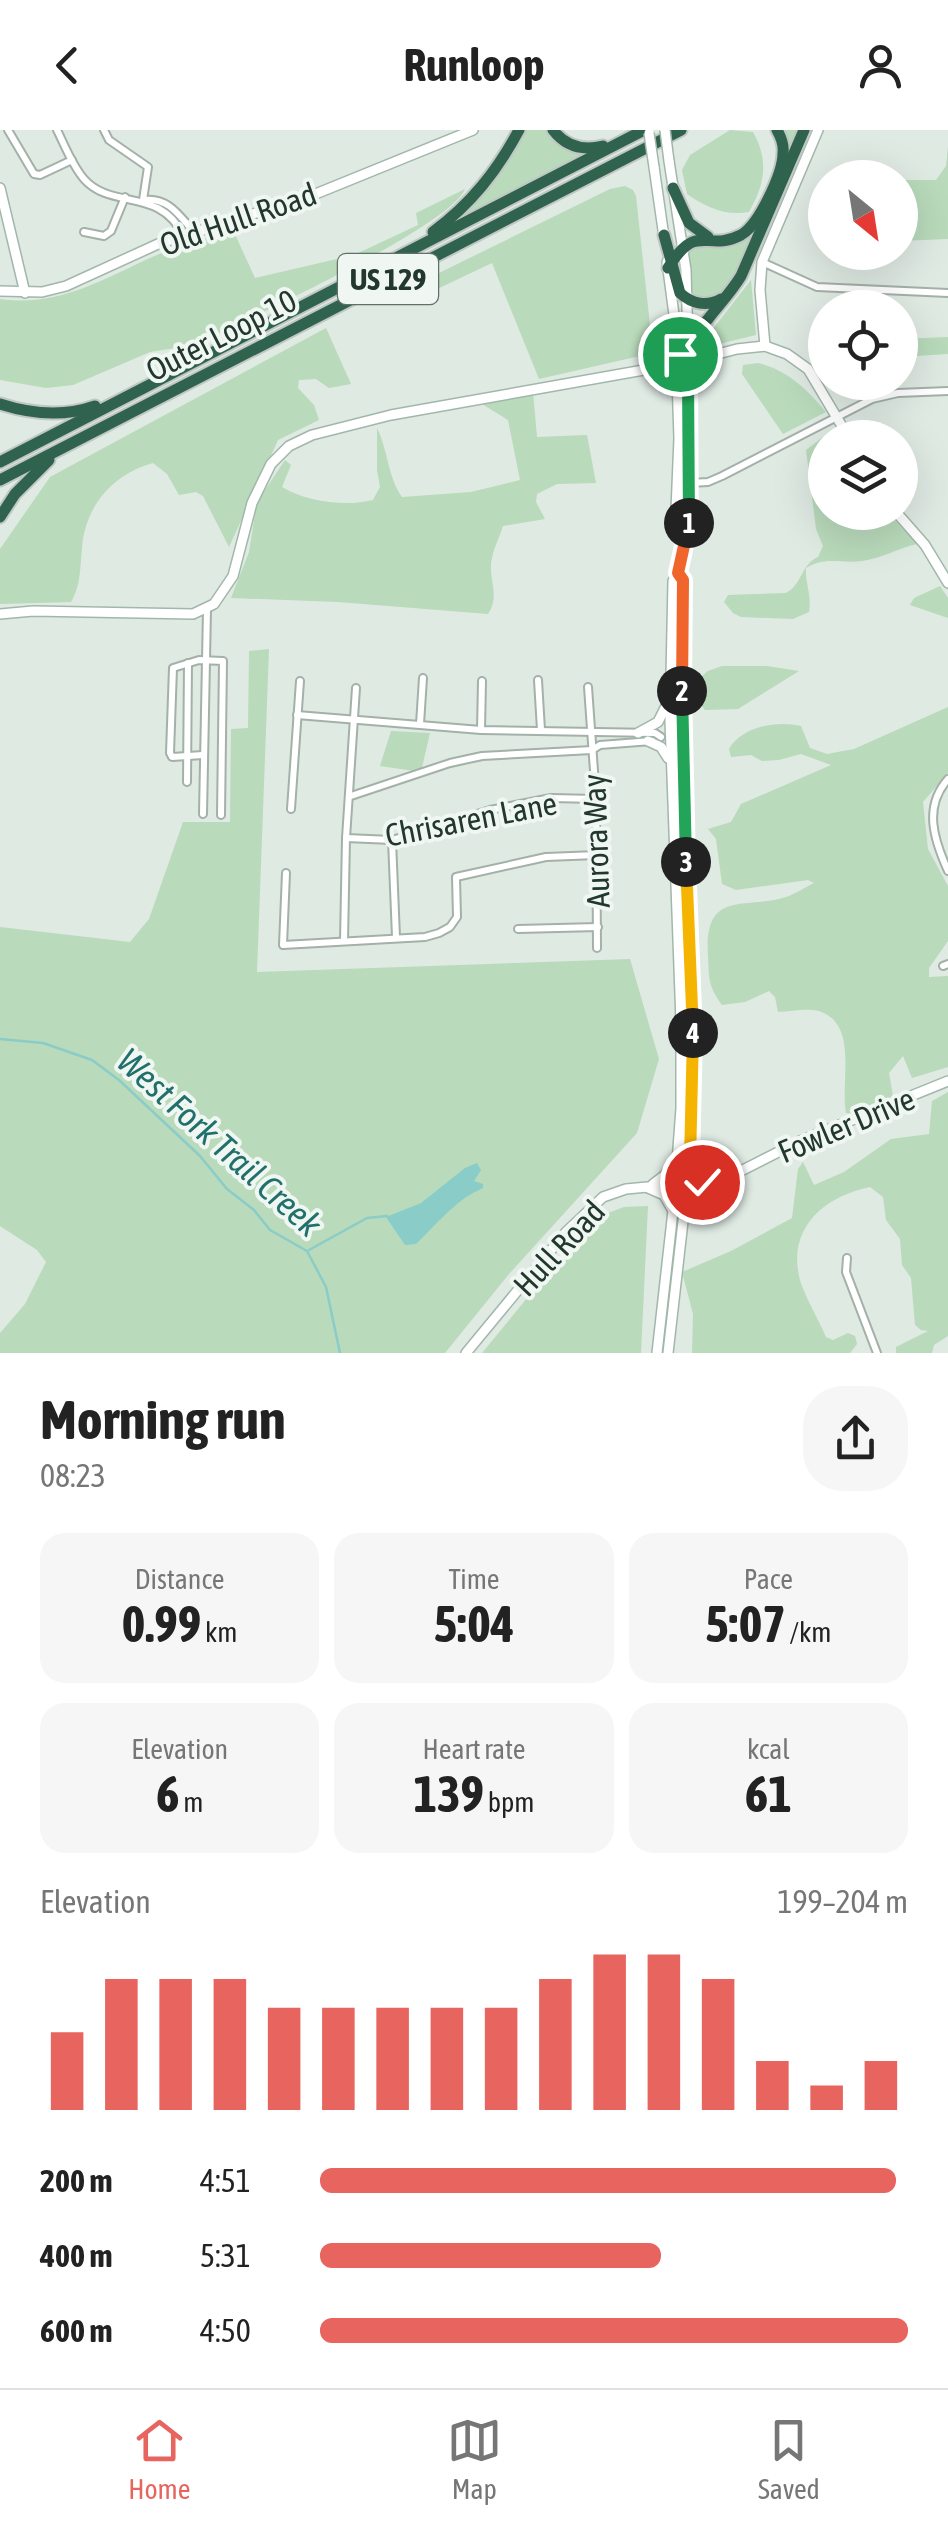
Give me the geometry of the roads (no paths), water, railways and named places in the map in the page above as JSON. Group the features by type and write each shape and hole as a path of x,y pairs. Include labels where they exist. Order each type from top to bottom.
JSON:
{"highway":[{"path":"402,255 472,200 520,130"},
{"path":"553,130 565,142 581,148 599,148 631,137"},
{"name":"Outer Loop 10","path":"0,480 681,130"},
{"path":"670,265 682,247 698,238 734,238 755,223 783,157 778,130"},
{"path":"688,349 700,325 731,292 752,256 804,130"},
{"name":"US 129","path":"0,404 32,412 70,412 123,397 647,131"},
{"path":"673,188 689,223 712,238"},
{"path":"664,236 676,285 688,300 708,304 731,292"},
{"path":"0,462 123,397"},
{"path":"0,517 38,468 97,430"}],"main road":[{"name":"Old Hull Road","path":"0,291 25,293 66,286 188,234 312,196 474,130"},
{"path":"665,130 688,300 688,349 677,379 679,466 675,534 682,543"},
{"path":"766,346 760,290 762,262 818,130"},
{"path":"647,131 664,236"},
{"path":"0,188 25,293"},
{"path":"657,1353 673,1213 687,1016 671,764 665,736 670,697 672,580 678,573 688,530 690,484 688,378 678,345 670,265"},
{"path":"0,614 194,614 207,609 233,576 252,502 276,457 296,442 391,416 683,366 738,349 766,346 787,354 808,369 840,420"},
{"path":"912,530 948,583"},
{"path":"668,1353 690,1161 683,580 678,573"},
{"path":"638,733 658,722 670,697"},
{"path":"648,741 664,750 671,764"},
{"name":"Fowler Drive","path":"688,1183 738,1174 800,1141 948,1081"},
{"path":"647,1187 665,1175 678,1152"},
{"path":"686,1205 692,1193 706,1182 690,1161"},
{"name":"Hull Road","path":"466,1353 592,1204 614,1192 688,1183"},
{"path":"647,1187 666,1196 673,1213"}],"street":[{"path":"8,130 34,174 40,175 72,160"},
{"path":"57,130 84,180 125,197 156,198 168,204 188,234"},
{"path":"104,130 109,140 148,167 142,200"},
{"path":"84,232 104,236 111,231 125,197"},
{"path":"762,262 817,287 948,293"},
{"path":"690,484 722,476 872,400 898,392 948,391"},
{"path":"203,814 207,609"},
{"path":"203,755 172,757 170,753 173,668 204,660 223,661 220,815"},
{"path":"187,782 188,663"},
{"path":"420,724 423,678"},
{"path":"292,808 300,680"},
{"path":"538,680 541,730"},
{"path":"481,730 482,681"},
{"name":"Aurora Way","path":"588,687 596,799 596,948"},
{"path":"344,942 356,688"},
{"path":"297,715 481,730 665,736"},
{"path":"351,796 482,756 592,750 600,745 682,733"},
{"path":"948,780 936,795 932,817 948,871"},
{"name":"Chrisaren Lane","path":"346,838 392,840 490,810 551,798 596,799"},
{"path":"392,840 396,937"},
{"path":"286,873 283,945 344,942 425,937 450,926 456,917 456,877 546,856 597,855"},
{"path":"518,929 598,928"},
{"path":"848,1258 846,1272 877,1353"}],"water":[{"path":"477,1163 481,1170 474,1181 483,1184 483,1188 455,1205 416,1244 405,1245 386,1217 421,1203"}],"waterway":[{"name":"West Fork Trail Creek","path":"0,1039 43,1043 92,1060 200,1156 227,1189 254,1210 270,1230 307,1251 326,1287 340,1353"},
{"path":"309,1250 367,1218 387,1216"}]}
